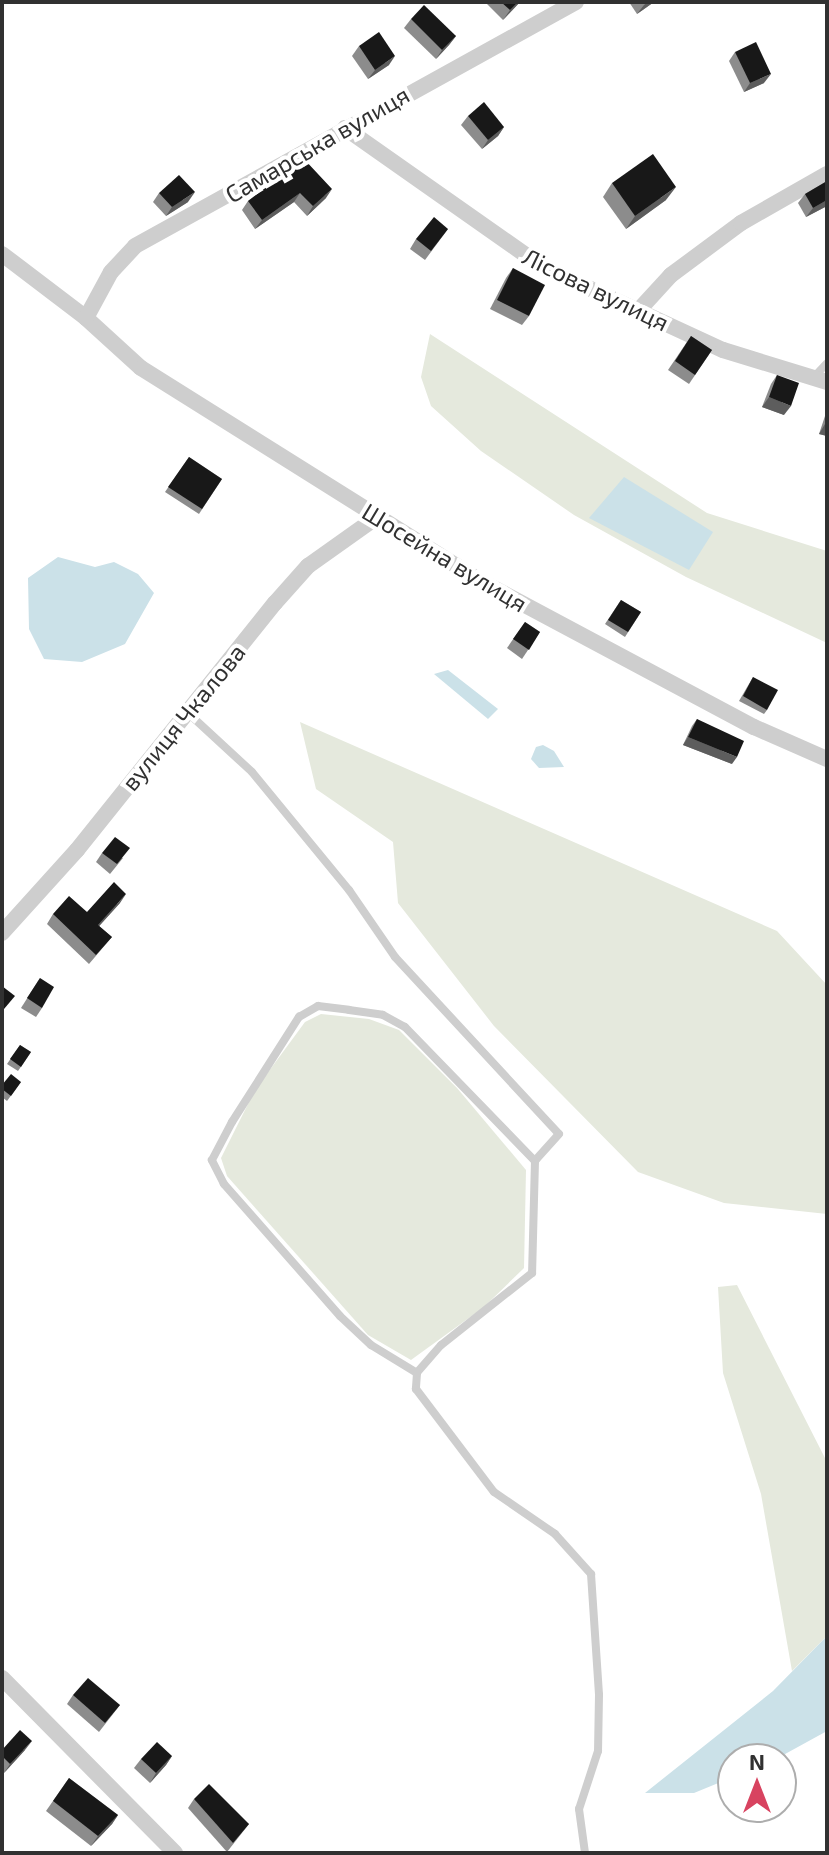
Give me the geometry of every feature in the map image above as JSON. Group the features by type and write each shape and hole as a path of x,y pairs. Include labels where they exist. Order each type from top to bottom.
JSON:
{"street":[{"name":"Самарська вулиця","path":"86,318 111,272 135,246 576,2"},
{"name":"Лісова вулиця","path":"345,128 543,267 723,350 819,381"},
{"path":"638,311 671,275 741,223 827,174"},
{"name":"Шосейна вулиця","path":"2,254 86,318 141,368 377,517 598,646 754,727 827,759"},
{"name":"вулиця Чкалова","path":"2,933 77,850 186,711 308,566 377,517"},
{"path":"2,1678 175,1853"}],"lane":[{"path":"819,381 827,363"},
{"path":"186,711 252,772 349,890 395,957 559,1134 535,1161 532,1273 441,1345 417,1373 416,1389 494,1492 555,1534 591,1574 599,1695 598,1751 579,1809 585,1853"},
{"path":"417,1373 371,1345 340,1316 224,1184 212,1160 232,1122 299,1017 318,1006 383,1015 405,1027 535,1161"}],"shaded area":[{"path":"430,334 707,513 827,551 827,643 686,577 574,515 481,451 431,406 421,377"},
{"path":"300,722 777,931 827,985 827,1214 724,1203 638,1172 494,1026 398,903 393,842 316,789"},
{"path":"321,1014 369,1019 399,1030 457,1088 526,1170 524,1268 484,1307 411,1360 368,1335 227,1176 221,1158 255,1090 305,1022"},
{"path":"737,1285 827,1462 827,1636 792,1671 761,1494 723,1373 718,1287"}],"water":[{"path":"624,477 713,532 689,570 589,518"},
{"path":"58,557 95,567 114,562 138,574 154,593 125,644 82,662 44,659 29,629 28,578"},
{"path":"448,670 498,709 488,719 434,674"},
{"path":"543,745 554,751 564,767 539,768 531,759 536,747"},
{"path":"827,1636 827,1731 797,1747 797,1743 717,1743 717,1784 694,1793 645,1793 773,1691"}],"building":[{"path":"501,2 518,2 510,10"},
{"path":"424,5 456,36 442,50 411,19"},
{"path":"379,32 395,56 375,70 359,46"},
{"path":"756,42 771,74 750,83 735,52"},
{"path":"484,102 504,127 488,140 468,116"},
{"path":"653,154 676,187 635,216 612,183"},
{"path":"304,159 332,189 313,206 300,193 262,220 248,201"},
{"path":"179,175 195,192 172,207 159,193"},
{"path":"827,181 827,200 813,208 805,194"},
{"path":"434,217 448,229 431,251 416,239"},
{"path":"513,268 545,285 529,316 497,300"},
{"path":"691,336 712,350 695,375 675,361"},
{"path":"777,375 799,383 791,406 769,397"},
{"path":"189,457 222,479 202,509 168,487"},
{"path":"621,600 641,612 628,632 608,620"},
{"path":"525,622 540,632 529,650 513,639"},
{"path":"753,677 778,690 767,710 743,696"},
{"path":"697,719 744,741 737,757 688,737"},
{"path":"115,837 130,848 117,864 102,853"},
{"path":"114,882 126,894 98,925 112,937 96,955 53,914 69,896 87,912"},
{"path":"40,978 54,987 42,1008 27,998"},
{"path":"2,986 15,996 4,1009 2,1008"},
{"path":"20,1045 31,1052 21,1067 10,1059"},
{"path":"11,1074 21,1082 11,1096 2,1089 2,1085"},
{"path":"88,1678 120,1705 105,1723 73,1695"},
{"path":"20,1730 32,1741 10,1764 2,1756 2,1750"},
{"path":"157,1742 172,1756 156,1773 141,1759"},
{"path":"69,1778 118,1815 98,1836 53,1801"},
{"path":"209,1784 249,1824 233,1843 194,1799"}]}
